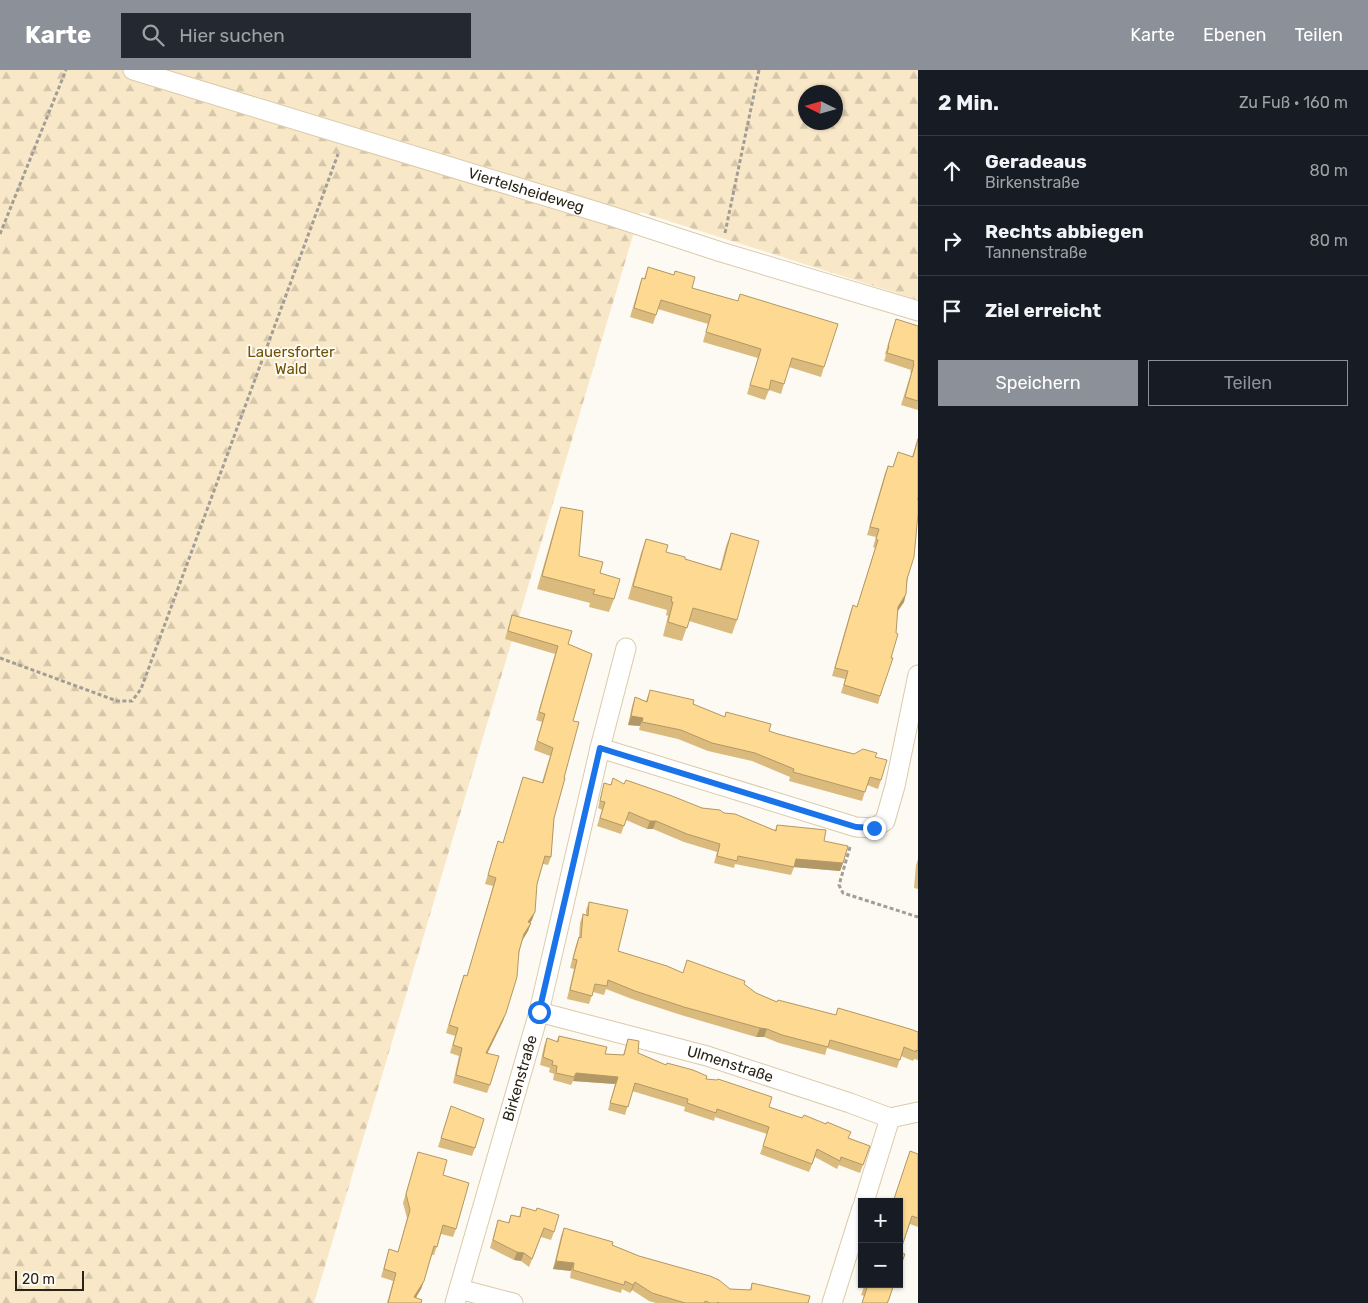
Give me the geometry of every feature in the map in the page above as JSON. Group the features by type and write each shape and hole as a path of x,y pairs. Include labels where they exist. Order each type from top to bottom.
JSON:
{"street":[{"name":"Viertelsheideweg","path":"133,70 918,311"},
{"name":"Birkenstraße","path":"457,1296 539,1012 600,748 626,648"},
{"path":"600,748 856,827 874,828 885,820 896,786 918,675"},
{"name":"Ulmenstraße","path":"539,1012 706,1056 890,1118"},
{"path":"865,1198 890,1118 918,1112"},
{"path":"832,1303 858,1221"},
{"path":"457,1296 513,1303"}],"path":[{"path":"0,234 66,70"},
{"path":"721,252 759,70"},
{"path":"0,658 116,701 132,701 141,689 345,135"},
{"path":"856,827 839,885 843,893 918,917"}],"green space":[{"name":"Lauersforter Wald","path":"0,70 918,70 918,300 640,212 314,1303 0,1303"}],"building":[{"path":"648,267 674,275 675,271 695,277 692,288 738,301 740,294 838,324 824,367 792,358 784,384 771,380 769,390 750,385 761,349 706,332 711,315 661,300 656,315 634,308 642,278 645,279"},
{"path":"896,319 918,326 918,401 905,397 914,361 887,353"},
{"path":"918,439 918,514 914,557 907,579 906,594 898,607 896,633 898,634 891,658 893,658 880,696 844,685 848,671 835,668 853,605 857,607 878,540 876,539 879,529 870,527 888,466 893,467 898,452 913,457"},
{"path":"561,507 583,511 579,556 603,562 600,573 620,579 614,599 593,594 595,590 542,576"},
{"path":"731,533 759,541 737,620 693,608 687,628 668,622 673,602 671,602 672,597 633,586 646,539 668,545 666,552 721,570"},
{"path":"512,615 572,631 568,644 592,654 573,721 579,722 554,818 551,857 545,856 537,884 535,912 528,922 531,923 524,934 519,951 517,977 506,1013 486,1053 499,1056 490,1085 456,1075 462,1048 453,1045 458,1028 449,1025 464,975 467,976 496,878 488,875 498,841 503,843 523,777 543,783 553,748 537,741 545,714 539,712 558,646 508,631"},
{"path":"650,690 694,700 693,704 725,717 726,712 771,724 769,731 778,734 854,754 863,749 877,753 875,757 887,760 881,780 870,777 865,792 793,772 794,769 755,753 712,743 681,730 642,722 643,718 631,716 635,697 647,702"},
{"path":"613,778 624,784 626,780 702,808 735,814 776,831 777,825 826,830 824,841 848,846 843,863 796,859 794,867 738,856 737,861 717,856 720,844 687,834 656,821 650,821 629,812 624,826 600,818 605,802 600,801 604,783 611,785"},
{"path":"589,902 628,910 618,951 667,966 683,973 687,960 745,981 744,984 756,993 777,1002 778,1000 836,1015 838,1008 910,1029 918,1032 918,1051 916,1050 916,1052 904,1047 900,1060 830,1040 828,1047 684,1007 608,980 607,986 595,984 592,996 570,990 577,960 573,959 579,937 581,938 583,914 588,916"},
{"path":"559,1036 607,1047 605,1054 624,1055 628,1039 639,1041 638,1053 666,1065 667,1063 693,1070 707,1076 706,1079 718,1079 772,1097 769,1107 802,1118 804,1115 826,1124 827,1122 851,1132 848,1138 870,1146 863,1165 841,1157 840,1161 817,1149 812,1164 763,1146 769,1127 717,1109 716,1113 687,1103 688,1099 635,1083 628,1107 610,1103 618,1077 576,1073 574,1077 556,1073 557,1066 552,1065 553,1061 543,1057 547,1038 558,1042"},
{"path":"451,1106 484,1119 475,1148 441,1138"},
{"path":"910,1151 918,1154 918,1218 912,1216 903,1243 903,1198 894,1198"},
{"path":"418,1152 447,1160 443,1175 469,1183 456,1229 443,1225 437,1247 434,1246 424,1281 414,1297 422,1300 421,1303 388,1303 396,1273 384,1269 389,1249 398,1252 410,1210 406,1194"},
{"path":"522,1207 536,1211 537,1208 559,1215 554,1232 544,1228 532,1259 524,1253 517,1252 493,1240 498,1220 509,1223 511,1215 520,1217"},
{"path":"564,1228 613,1242 612,1245 639,1256 710,1276 719,1280 730,1289 751,1290 752,1283 810,1296 808,1303 710,1303 705,1301 705,1303 685,1303 652,1293 635,1282 633,1285 625,1281 624,1285 573,1270 574,1263 556,1261"},
{"path":"867,1288 893,1288 887,1303 862,1303"}],"route":[{"path":"539,1012 600,748 856,827 874,828"}]}
